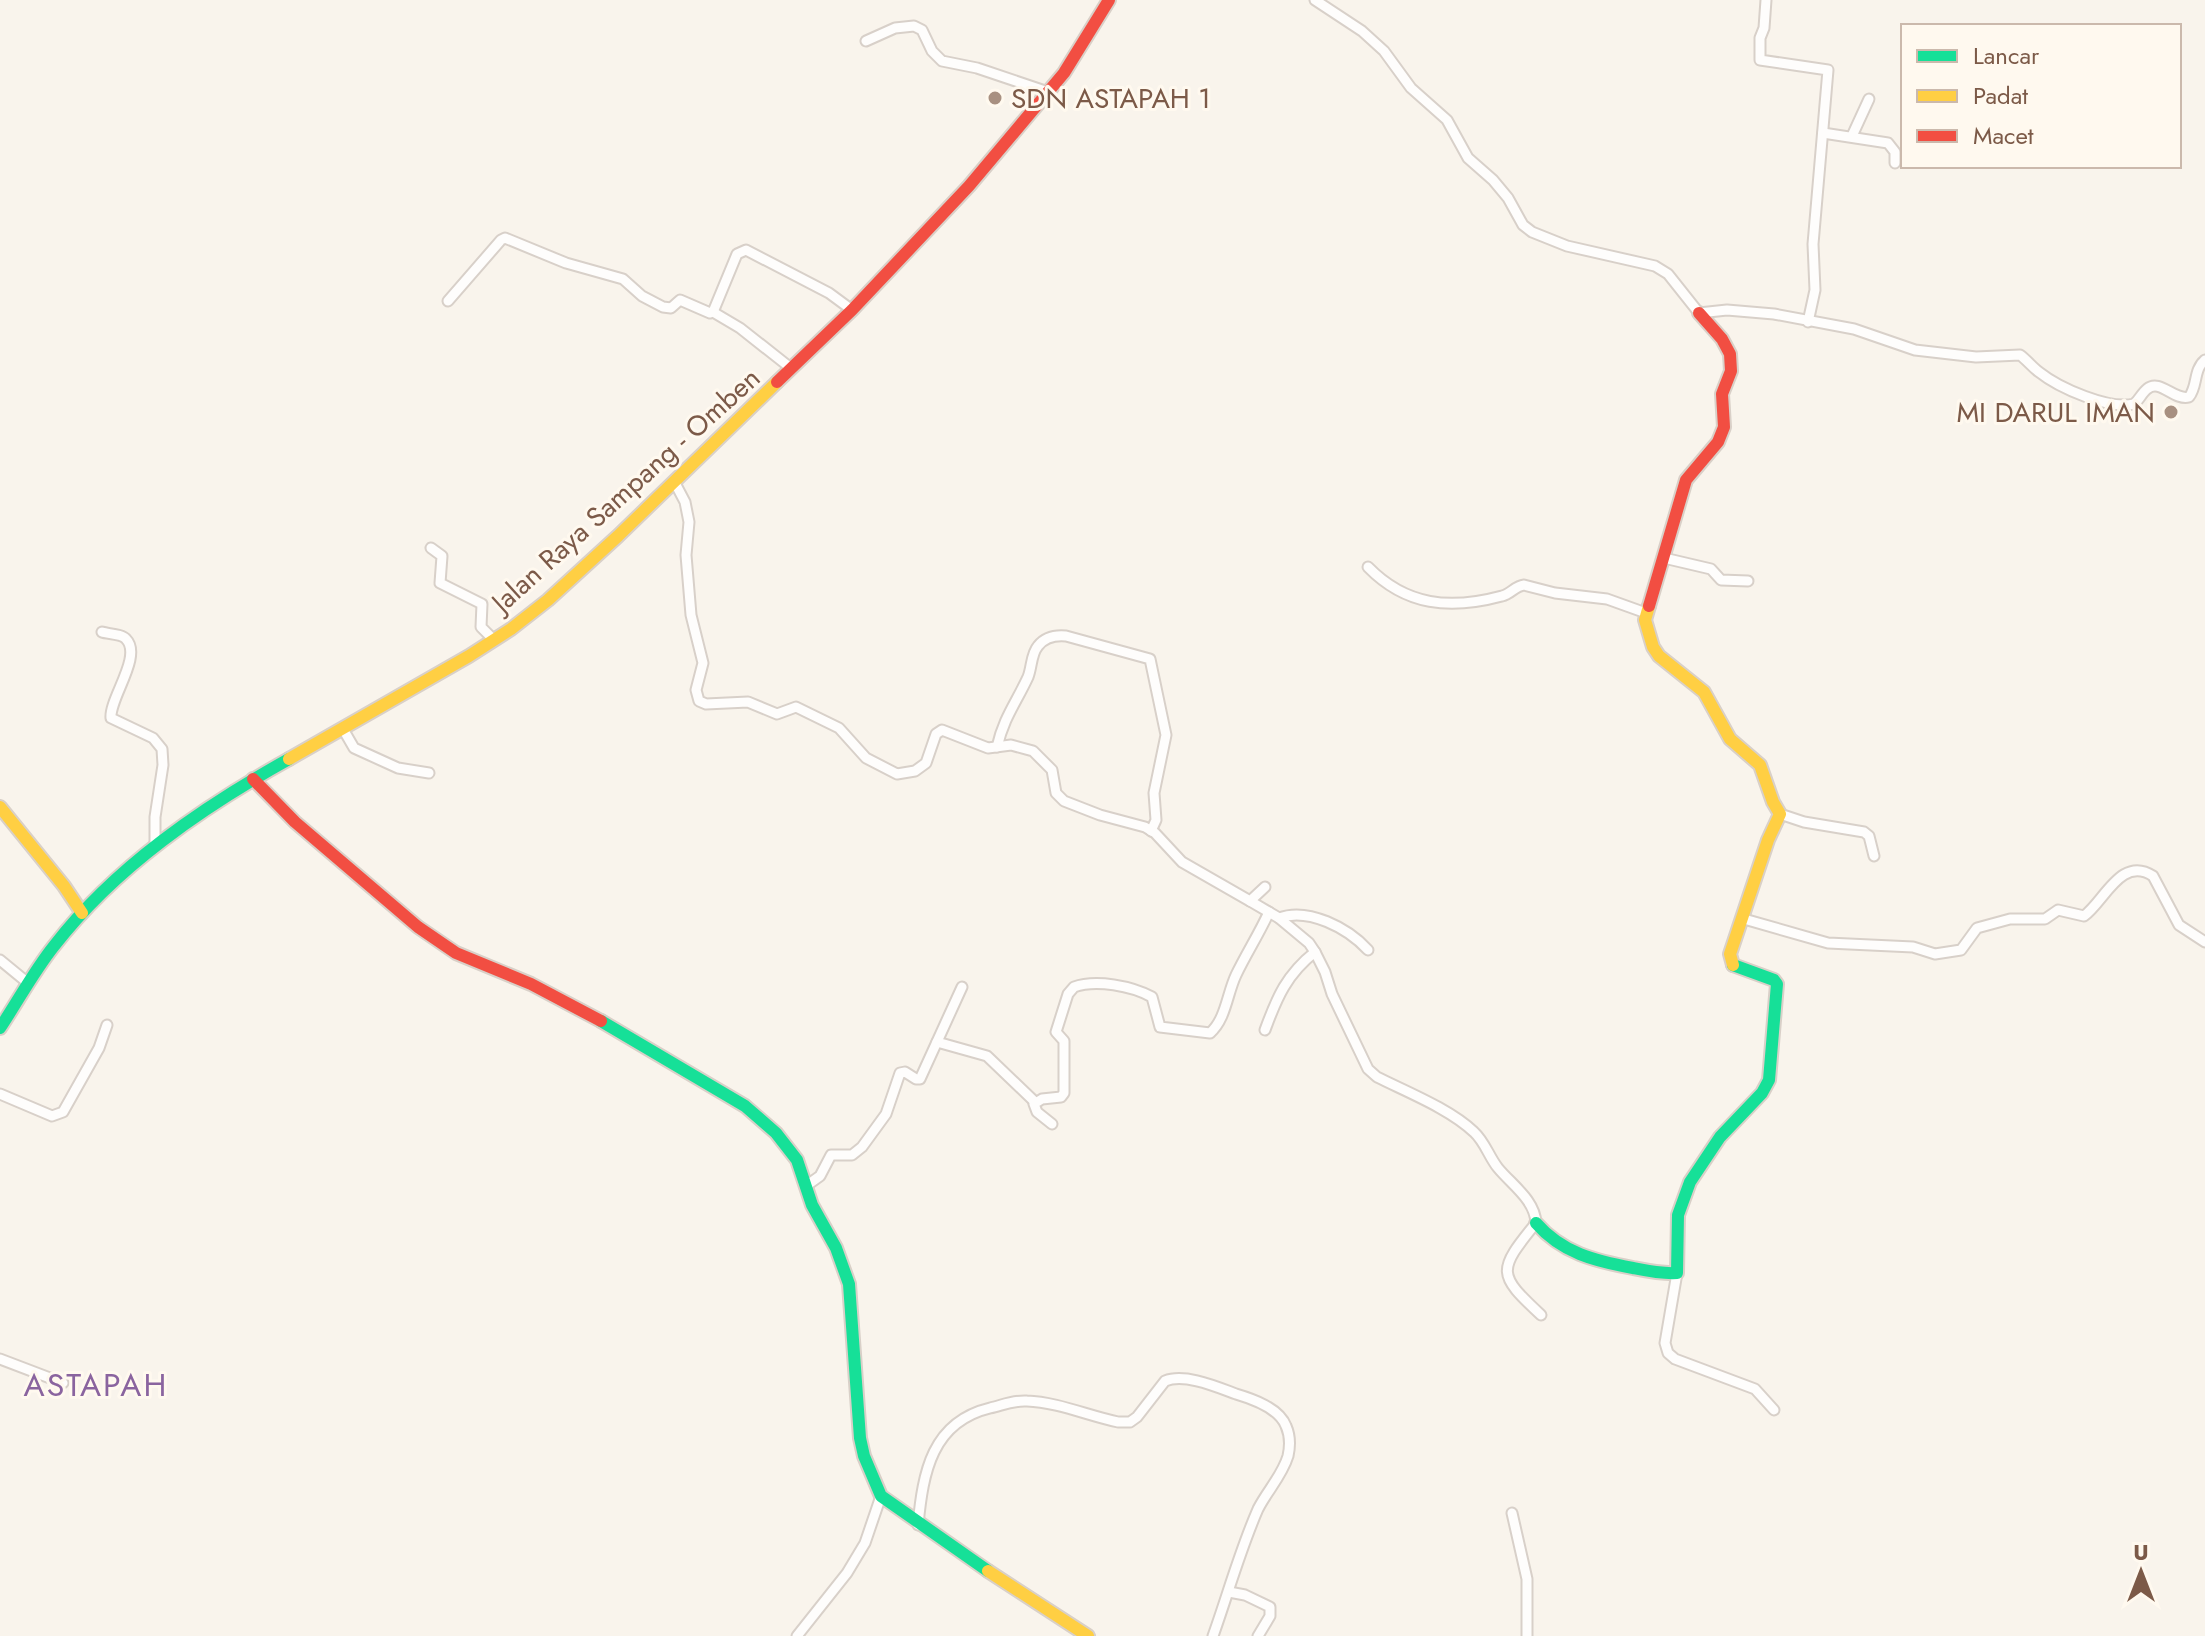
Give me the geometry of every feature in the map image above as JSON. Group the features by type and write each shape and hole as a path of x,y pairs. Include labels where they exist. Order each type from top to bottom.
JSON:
{"street":[{"name":"Jalan Raya Sampang - Omben","path":"0,1028 53,947 82,913 155,846 253,779 494,640 548,600 675,483 852,310 969,186 1064,73 1109,0"},
{"path":"1315,0 1362,31 1384,51 1411,88 1447,120 1468,158 1508,198 1523,225 1532,232 1567,246 1655,266 1668,274 1728,348 1731,370 1722,391 1724,427 1720,438 1695,464 1686,480 1646,613 1646,632 1654,654 1687,675 1705,693 1721,726 1737,747 1755,759 1762,769 1770,800 1780,814 1795,821 1864,832 1869,836 1874,856"},
{"path":"1766,0 1760,60 1828,70 1813,244 1815,290 1808,322"},
{"path":"866,41 895,28 914,26 922,30 932,51 942,61 977,68 1048,92"},
{"path":"1852,136 1869,99"},
{"path":"1823,133 1888,143 1895,152 1895,163"},
{"path":"448,301 505,238 566,263 623,279 642,296 663,307 671,308 680,300 713,312 740,328 792,369"},
{"path":"713,312 737,254 743,250 829,293 852,310"},
{"path":"1699,313 1748,311 1854,329 1915,350 1976,357 2020,355 2053,381 2114,405 2134,404 2146,389 2154,386 2181,399 2189,397 2193,392 2197,370 2205,360"},
{"path":"675,483 685,502 689,522 686,555 691,615 703,663 696,690 699,701 706,704 748,702 773,714 796,707 839,728 866,758 897,774 915,771 926,763 936,734 942,730 988,748 1016,745 1041,757 1052,770 1056,793 1064,801 1151,831 1182,862 1279,918 1309,943 1368,1069 1377,1077 1454,1117 1476,1134 1497,1168 1528,1202 1536,1223 1555,1245 1586,1257 1664,1274 1677,1273"},
{"path":"431,548 442,556 440,583 482,604 481,627 494,640"},
{"path":"1664,558 1711,569 1721,580 1748,581"},
{"path":"1368,567 1386,584 1422,601 1436,604 1502,596 1524,585 1555,593 1607,599 1646,613"},
{"path":"102,632 124,637 129,646 126,679 110,709 111,718 153,738 162,749 155,846"},
{"path":"997,747 1004,720 1030,673 1035,650 1046,639 1066,636 1150,659 1166,735 1154,793 1156,820 1151,831"},
{"path":"343,729 354,748 398,768 429,773"},
{"path":"253,779 295,822 375,892 456,953 558,997 764,1120 791,1150 812,1205 836,1248 849,1284 860,1438 881,1496 918,1525 1088,1636"},
{"path":"0,807 82,913"},
{"path":"1774,1410 1755,1389 1669,1355 1665,1343 1677,1273 1678,1215 1690,1182 1720,1137 1762,1093 1769,1080 1778,987 1774,980 1731,963 1732,949 1768,840 1780,814"},
{"path":"1744,919 1828,943 1913,947 1935,954 1953,953 1967,944 1977,928 2010,919 2045,919 2058,910 2084,916 2112,883 2126,874 2141,872 2153,876 2179,925 2205,942"},
{"path":"1250,901 1265,887"},
{"path":"1035,1102 1061,1097 1064,1093 1064,1041 1056,1032 1068,994 1074,987 1131,988 1152,997 1160,1027 1210,1033 1225,1008 1234,978 1269,912"},
{"path":"1279,918 1295,913 1315,918 1348,933 1368,950"},
{"path":"1265,1030 1287,980 1315,952"},
{"path":"0,960 28,983"},
{"path":"806,1186 820,1176 831,1155 852,1155 862,1147 886,1114 899,1075 904,1072 920,1079 962,987"},
{"path":"0,1094 52,1116 63,1112 99,1048 107,1025"},
{"path":"937,1042 987,1056 1035,1102 1037,1112 1052,1124"},
{"path":"1536,1223 1512,1255 1507,1277 1513,1289 1541,1315"},
{"path":"0,1359 63,1383"},
{"path":"918,1525 918,1503 932,1458 948,1431 964,1417 1006,1403 1029,1401 1118,1422 1130,1422 1167,1380 1199,1383 1258,1401 1280,1416 1286,1426 1289,1443 1287,1457 1279,1477 1259,1507 1213,1636"},
{"path":"797,1636 858,1556 869,1535 881,1496"},
{"path":"1512,1513 1527,1579 1527,1636"},
{"path":"1229,1592 1245,1595 1270,1607 1270,1616 1258,1636"}],"traffic: fast":[{"path":"0,1028 47,956 104,890 193,818 289,759"},
{"path":"1536,1223 1557,1242 1592,1259 1650,1271 1677,1273 1678,1215 1690,1182 1720,1137 1762,1093 1769,1080 1777,984 1774,980 1733,965"},
{"path":"601,1021 745,1106 776,1133 797,1160 812,1205 836,1248 849,1284 860,1438 881,1496 988,1571"}],"traffic: slow":[{"path":"289,759 511,629 618,536 777,382"},
{"path":"1649,606 1645,620 1653,647 1659,656 1704,692 1730,739 1760,765 1780,814 1768,840 1730,954 1733,965"},
{"path":"0,807 82,913"},
{"path":"988,1571 1088,1636"}],"traffic: jam":[{"path":"777,382 852,310 969,186 1064,73 1109,0"},
{"path":"1649,606 1686,480 1718,442 1724,427 1722,394 1731,371 1730,354 1722,339 1699,313"},
{"path":"253,779 295,822 418,927 456,953 531,984 601,1021"}],"place":[{"name":"SDN ASTAPAH 1","path":"995,98"},
{"name":"MI DARUL IMAN","path":"2171,412"}],"district":[{"name":"ASTAPAH","path":"96,1385"}]}
